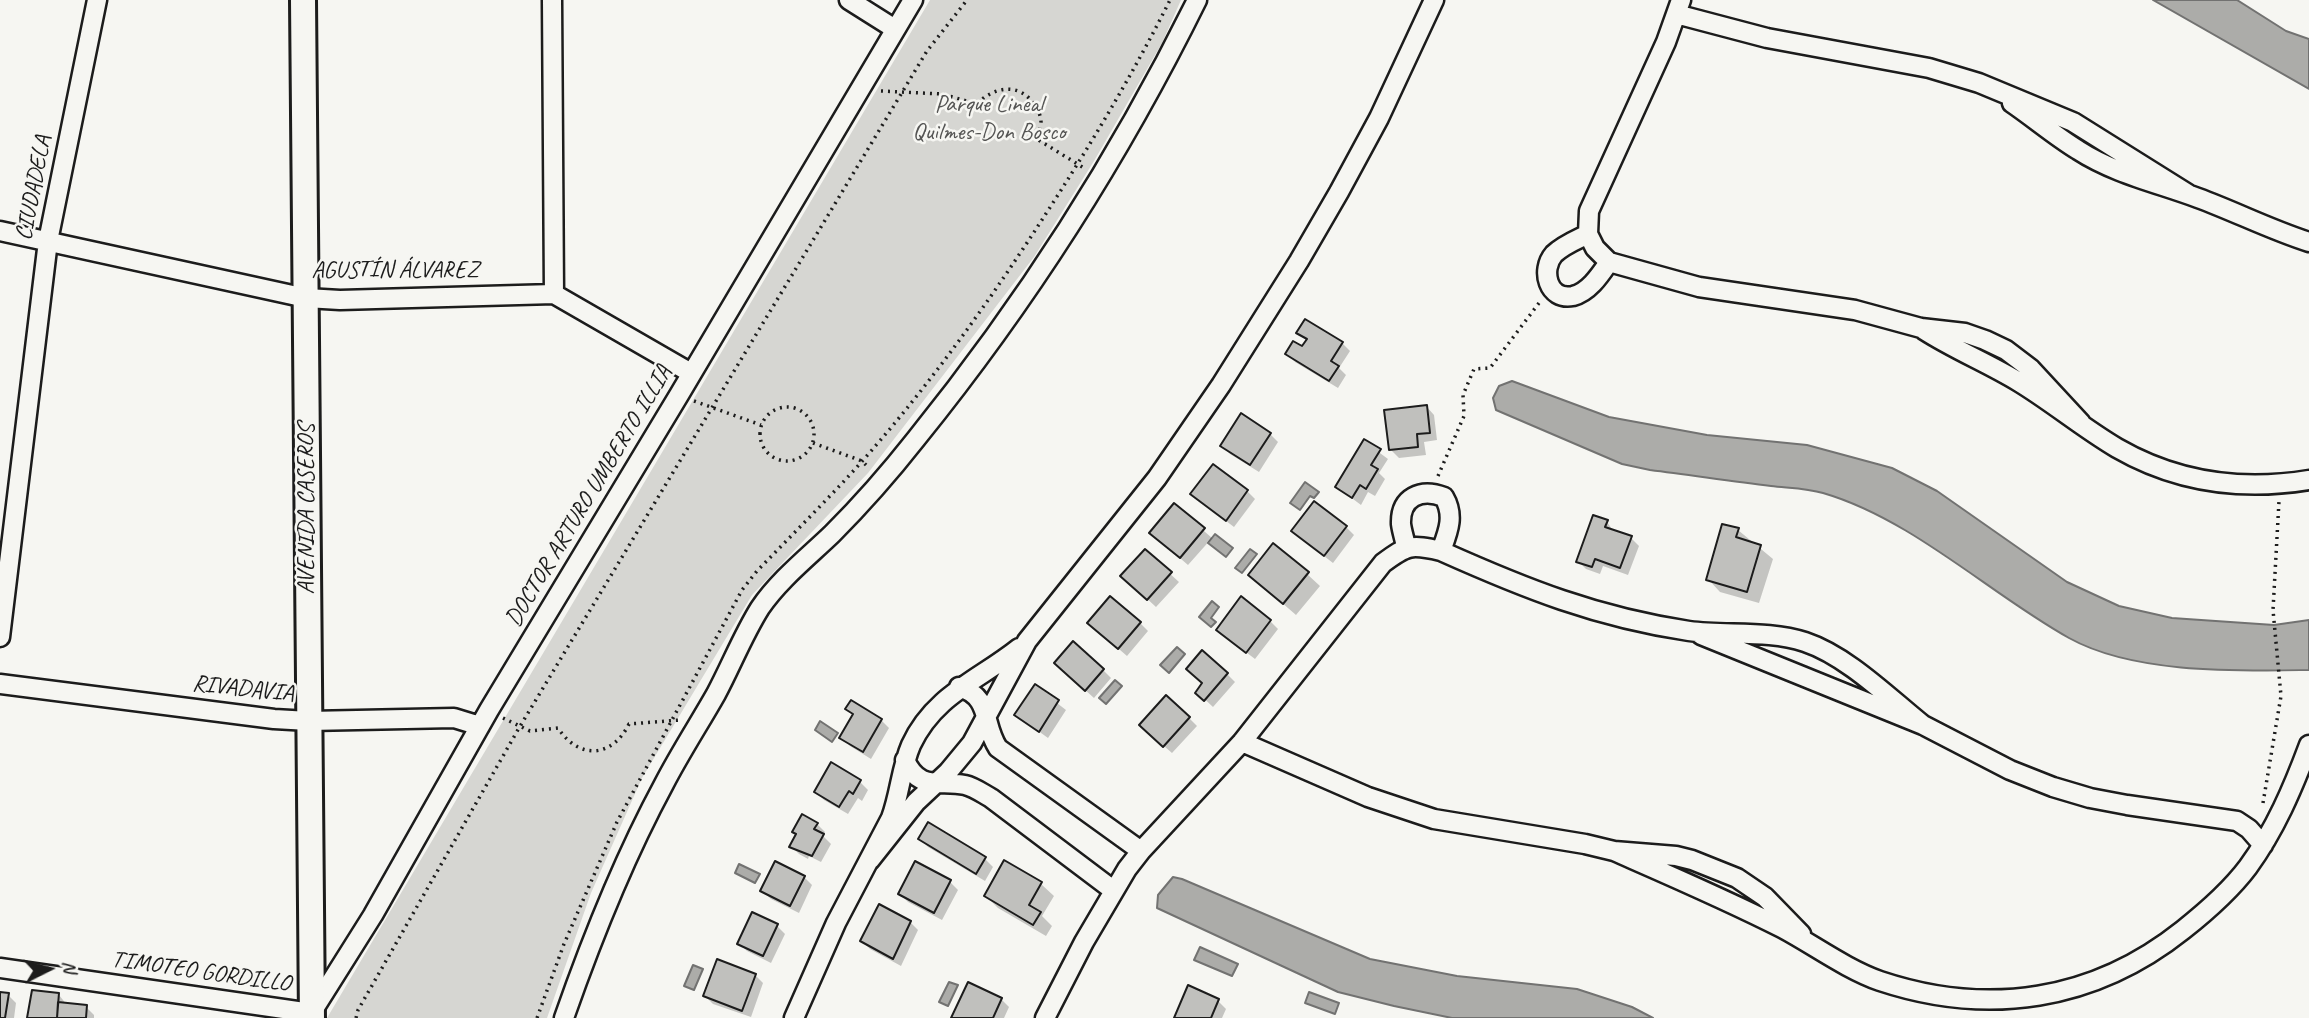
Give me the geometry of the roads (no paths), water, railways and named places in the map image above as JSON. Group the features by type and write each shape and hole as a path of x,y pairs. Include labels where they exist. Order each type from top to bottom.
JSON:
{"street":[{"name":"CIUDADELA","path":"0,637 48,241 97,0"},
{"name":"AVENIDA CASEROS","path":"303,0 310,1016"},
{"path":"552,0 554,294 691,373"},
{"path":"849,0 895,29"},
{"name":"DOCTOR ARTURO UMBERTO ILLIA","path":"310,1016 373,915 485,718 913,0"},
{"path":"564,1018 623,870 663,785 760,608 881,481 961,383 1100,179 1155,83 1197,0"},
{"path":"870,860 916,802 960,758 987,717 1027,641 1157,478 1258,327 1299,261 1379,118 1434,0"},
{"path":"2309,242 2188,194 2073,122 2048,109 1979,83 1929,68 1767,38 1678,7 1589,211 1588,234 1595,248 1609,262 1699,287 1854,310 1922,328 1965,333 2006,350 2031,369 2081,423 2124,452 2187,477 2219,483 2280,485 2309,480"},
{"name":"AGUSTÍN ÁLVAREZ","path":"0,230 306,298 340,300 554,294"},
{"path":"1588,234 1570,242 1551,259 1546,267 1550,287 1564,296 1573,296 1599,277 1609,262"},
{"path":"1406,547 1401,524 1403,512 1415,495 1433,493 1444,497 1450,512 1451,522 1441,551"},
{"path":"1045,1018 1113,890 1141,851 1242,741 1382,563 1406,547 1441,551 1520,586 1587,610 1691,631 1739,632 1805,642 1826,651 1850,667 1923,724"},
{"path":"1691,631 1923,724 2010,770 2053,787 2127,805 2237,821 2249,829 2263,845"},
{"path":"794,1018 836,923 896,804 905,760 912,743 925,722 959,687 1005,659 1027,641"},
{"name":"RIVADAVIA","path":"0,684 274,719 309,721 485,718"},
{"path":"959,687 978,697 987,717 991,737 998,748 1141,851"},
{"path":"1242,741 1368,797 1411,813 1462,825 1614,851 1673,875 1808,942 1877,980 1944,998 1985,1001 2054,994 2090,984 2124,970 2163,946 2231,888 2263,845 2277,823 2309,745"},
{"path":"905,760 914,775 934,785 953,783 984,793 1113,890"},
{"path":"1614,851 1676,856 1709,865 1737,878 1765,897 1808,942"},
{"name":"TIMOTEO GORDILLO","path":"0,968 310,1016"}],"park label":[{"name":"Parque Lineal Quilmes-Don Bosco","path":"989,119"}]}
